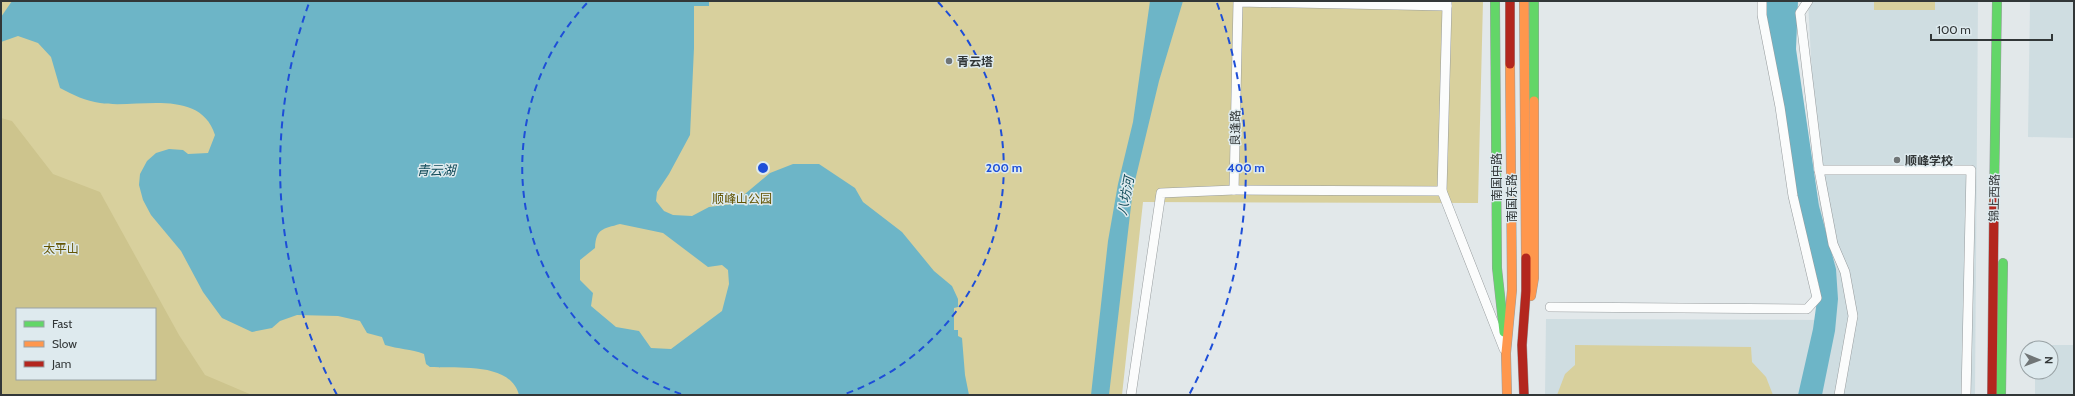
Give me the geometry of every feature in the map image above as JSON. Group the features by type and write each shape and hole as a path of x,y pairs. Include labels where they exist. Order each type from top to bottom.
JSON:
{"main road":[{"name":"南国中路","path":"1495,1 1497,268 1506,353"},
{"name":"南国东路","path":"1507,395 1506,353 1512,290 1510,1"},
{"name":"南国东路","path":"1524,1 1526,291 1522,345 1524,395"},
{"name":"锦上西路","path":"1992,395 1997,1"},
{"name":"锦上西路","path":"2001,395 2005,1"},
{"path":"1522,345 1534,278 1535,3"}],"street":[{"path":"1550,307 1808,309 1817,298 1793,196 1780,107 1762,15 1762,1"},
{"path":"1808,1 1800,13 1819,170 1834,244 1845,272 1853,316 1839,395"},
{"name":"良逢路","path":"1234,190 1238,2 1447,3"},
{"path":"1447,3 1442,192 1506,353"},
{"path":"1819,170 1971,170 1966,395"},
{"path":"1131,395 1161,193 1234,190 1442,192"}],"shaded area":[{"name":"顺峰学校","path":"1808,1 1978,1 1975,395 1545,395 1546,319 1825,320"},
{"path":"2030,1 2074,1 2074,138 2028,137"},
{"path":"2059,345 2074,345 2074,395 2035,395 2035,380 2059,380"}],"green space":[{"name":"顺峰山公园","path":"1,1 1483,1 1478,203 1143,202 1122,395 1,395"},
{"path":"1874,1 1935,1 1935,10 1874,10"},
{"name":"太平山","path":"1,118 12,121 53,174 100,192 179,335 205,375 252,395 1,395"},
{"path":"1575,345 1751,347 1752,362 1766,377 1773,395 1557,395 1565,374 1575,365"}],"water":[{"name":"青云湖","path":"12,1 709,1 709,6 694,6 694,48 690,135 669,174 657,192 656,201 664,211 673,215 692,216 709,207 733,204 770,173 793,164 819,164 855,188 863,202 902,232 934,271 952,286 958,299 958,307 954,308 954,330 958,330 958,336 962,338 965,375 969,395 519,395 514,384 505,377 494,372 481,369 430,367 426,364 424,354 385,345 382,337 367,333 360,321 338,316 297,315 280,321 272,328 252,332 222,318 203,292 181,251 151,215 143,200 139,185 140,174 147,161 156,153 169,149 183,150 188,154 208,153 215,135 207,120 196,111 182,105 166,103 100,103 85,99 60,88 51,57 38,43 18,36 1,42 1,17","holes":["620,224 663,233 708,267 722,265 728,270 729,284 722,311 671,349 651,348 639,331 616,327 591,306 593,293 580,280 580,260 595,248 597,237 602,230"]},
{"name":"八坊河","path":"1150,1 1183,1 1159,81 1133,189 1109,395 1091,395 1108,241 1118,184 1133,122"},
{"path":"1766,1 1798,1 1796,49 1819,206 1836,269 1838,299 1835,331 1822,395 1798,395 1813,329 1819,286 1796,196 1765,22"}],"traffic: fast":[{"path":"1495,1 1497,268 1504,332"},
{"path":"1534,1 1534,101"},
{"path":"1994,200 1997,1"},
{"path":"2001,395 2003,263"}],"traffic: slow":[{"path":"1524,1 1526,258"},
{"path":"1507,395 1506,353 1512,290 1510,64"},
{"path":"1531,296 1534,278 1534,101"}],"traffic: jam":[{"path":"1510,1 1510,64"},
{"path":"1992,395 1994,200"},
{"path":"1524,395 1522,345 1526,291 1526,258"}],"place":[{"name":"青云塔","path":"949,61"},
{"name":"顺峰学校","path":"1897,160"}]}
